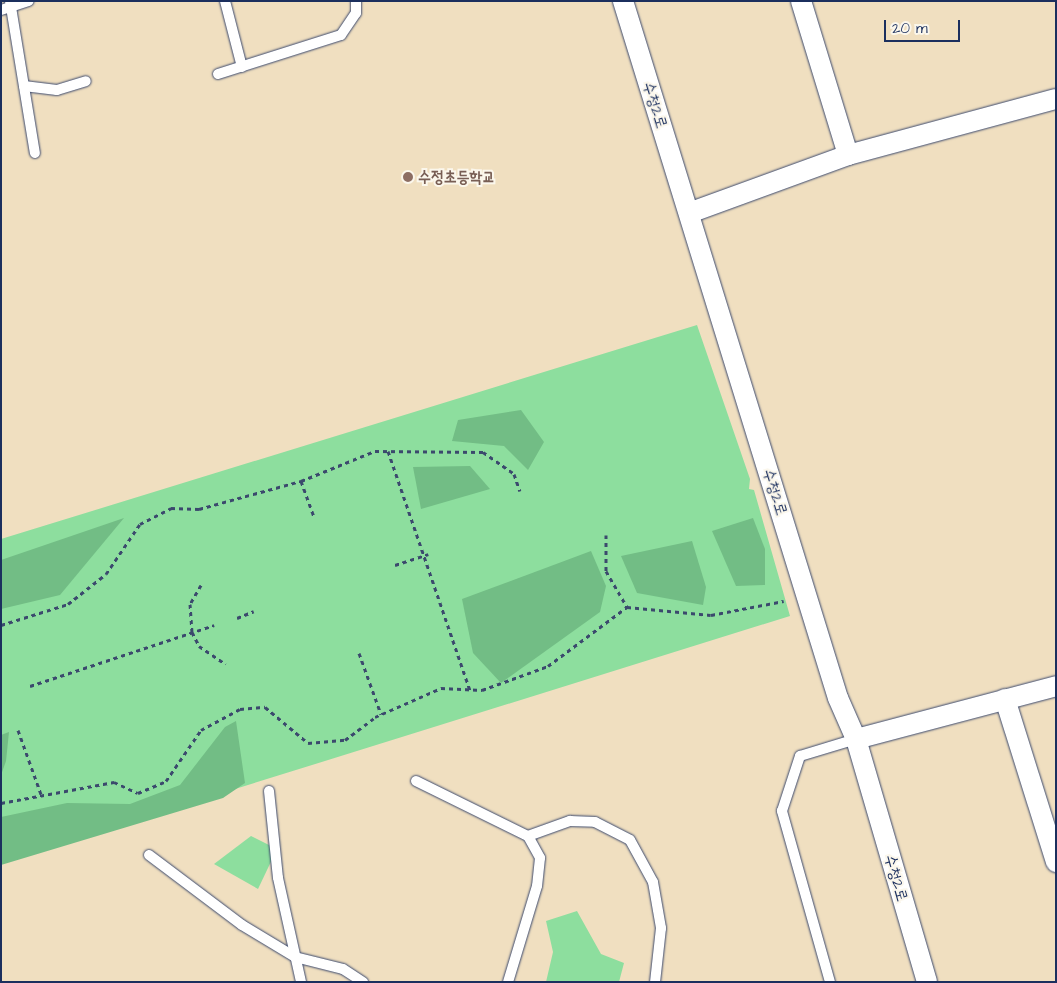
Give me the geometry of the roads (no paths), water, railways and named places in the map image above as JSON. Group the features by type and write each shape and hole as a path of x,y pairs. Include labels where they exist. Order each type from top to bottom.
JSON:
{"street":[{"name":"수청2로","path":"623,1 838,698 856,739 927,982"},
{"path":"801,1 848,155"},
{"path":"689,213 848,155 1056,100"},
{"path":"856,739 1056,686"},
{"path":"1005,699 1056,862"}],"lane":[{"path":"29,1 7,6 24,86 35,153"},
{"path":"225,1 242,67"},
{"path":"218,74 341,36 356,13 356,1"},
{"path":"24,86 57,90 86,81"},
{"path":"830,982 782,812 800,756 856,739"},
{"path":"416,781 528,836 540,858 537,886 508,982"},
{"path":"269,791 278,878 301,982"},
{"path":"528,836 570,821 595,822 630,840 653,882 660,918 655,982"},
{"path":"149,855 242,925 295,957 343,970 363,982"}],"place":[{"name":"수정초등학교","path":"408,177"}]}
